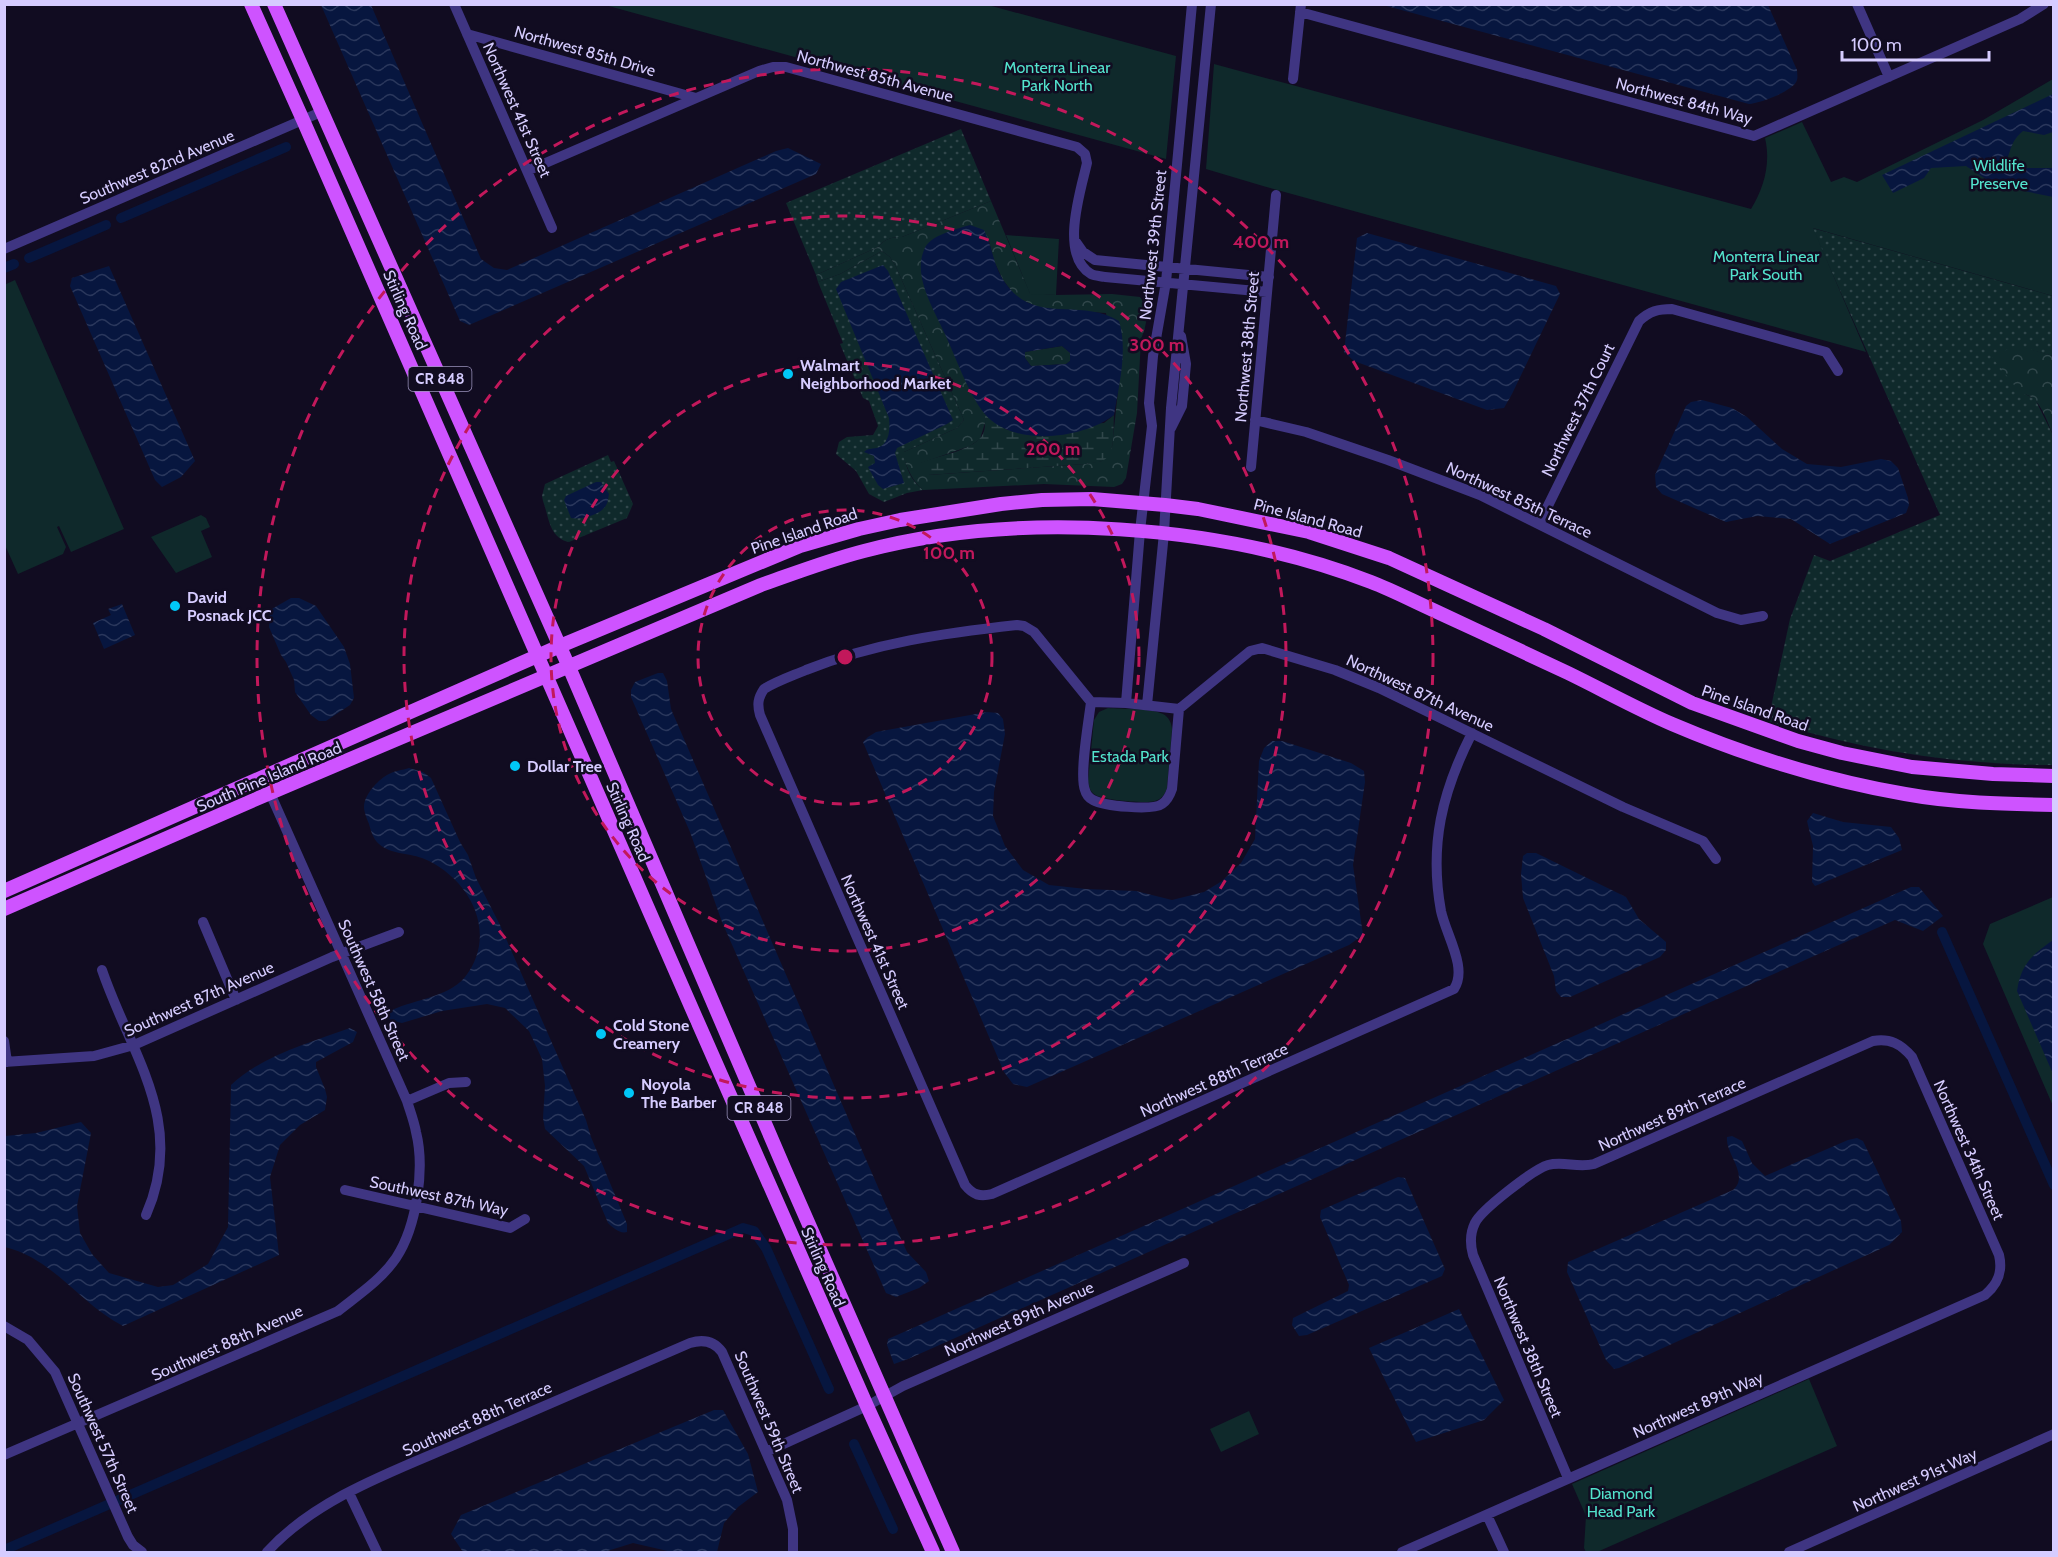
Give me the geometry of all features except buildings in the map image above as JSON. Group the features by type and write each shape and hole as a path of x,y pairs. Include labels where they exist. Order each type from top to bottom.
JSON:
{"main road":[{"name":"Stirling Road","path":"251,4 867,1406 935,1552"},
{"name":"Stirling Road","path":"274,4 560,646 951,1547"},
{"path":"417,378 436,370"},
{"name":"Pine Island Road","path":"538,656 775,556 859,529 940,513 1020,502 1092,499 1143,503 1254,520 1309,532 1389,558 1544,629 1692,703 1798,741 1842,753 1912,767 1993,774 2054,776"},
{"path":"547,676 761,585 809,567 866,550 942,536 993,530 1087,528 1164,533 1307,561 1372,582 1529,654 1671,724 1781,766 1833,780 1908,795 1992,804 2054,805"},
{"name":"South Pine Island Road","path":"4,891 538,656"},
{"name":"South Pine Island Road","path":"4,909 547,676"},
{"path":"696,1018 716,1008"},
{"path":"935,1552 951,1547"}],"street":[{"name":"Northwest 41st Street","path":"454,4 552,228"},
{"name":"Northwest 39th Street","path":"1126,703 1140,531 1152,426 1149,403 1153,356 1166,282 1192,4"},
{"name":"Northwest 39th Street","path":"1147,705 1164,533 1169,432 1182,284 1210,4"},
{"path":"1857,4 1889,77"},
{"name":"Northwest 84th Way","path":"1301,8 1748,136 1759,135 2020,19 2044,4"},
{"path":"1293,79 1301,8"},
{"name":"Northwest 85th Drive","path":"467,34 696,98"},
{"name":"Northwest 85th Avenue","path":"527,171 761,71 786,67 1077,147 1085,154 1087,163 1074,224 1074,239"},
{"name":"Southwest 82nd Avenue","path":"4,249 321,112"},
{"name":"Northwest 38th Street","path":"1251,467 1276,195"},
{"path":"1074,239 1083,252 1095,260 1269,276"},
{"path":"1074,239 1080,261 1091,274 1267,292"},
{"name":"Northwest 37th Court","path":"1539,524 1639,321 1648,313 1660,309 1672,309 1826,352 1838,371"},
{"name":"Northwest 85th Terrace","path":"1255,420 1306,432 1480,495 1716,613 1741,620 1763,616"},
{"name":"Northwest 41st Street","path":"973,1199 759,715 754,695 772,684 831,660 885,644 937,634 1017,625 1034,632 1091,702"},
{"name":"Northwest 87th Avenue","path":"1179,709 1252,648 1273,650 1335,670 1379,688 1623,807 1703,841 1716,859"},
{"path":"1091,702 1126,703 1179,709 1172,789 1167,805 1150,808 1101,803 1084,798 1083,778 1091,702"},
{"name":"Northwest 88th Terrace","path":"973,1199 992,1194 1395,1017 1450,992 1464,982 1441,912 1437,853 1439,827 1447,791 1456,764 1472,733"},
{"name":"Southwest 58th Street","path":"270,793 407,1101 417,1134 420,1169 416,1207"},
{"path":"203,922 236,1000"},
{"name":"Southwest 87th Avenue","path":"6,1062 94,1056 134,1045 341,954 399,932"},
{"path":"102,970 134,1045 157,1108 161,1150 157,1183 146,1215"},
{"path":"4,1041 6,1062"},
{"name":"Northwest 89th Terrace","path":"1474,1225 1479,1216 1491,1205 1545,1166 1558,1163 1576,1166 1594,1164 1872,1041 1894,1042"},
{"name":"Northwest 34th Street","path":"1894,1042 1912,1057 1999,1255 2001,1264 1999,1278"},
{"path":"407,1101 449,1083 466,1082"},
{"name":"Southwest 87th Way","path":"345,1190 510,1228 525,1219"},
{"name":"Southwest 88th Avenue","path":"4,1455 338,1311 373,1284 396,1258 405,1240 416,1207"},
{"name":"Northwest 38th Street","path":"1474,1225 1471,1244 1475,1262 1568,1478"},
{"name":"Northwest 89th Avenue","path":"766,1452 867,1406 913,1382 1184,1263"},
{"name":"Northwest 89th Way","path":"1402,1552 1985,1295 1999,1278"},
{"name":"Southwest 57th Street","path":"4,1326 28,1340 56,1372 124,1528 133,1545 142,1552"},
{"name":"Southwest 88th Terrace","path":"267,1552 304,1518 349,1493 415,1462 690,1343 703,1341 713,1343"},
{"name":"Southwest 59th Street","path":"713,1343 722,1352 787,1500 793,1529 793,1552"},
{"name":"Northwest 91st Way","path":"1789,1552 2054,1434"},
{"path":"349,1493 377,1552"},
{"path":"1487,1515 1504,1552"}],"green space":[{"name":"Monterra Linear Park North","path":"605,5 988,5 1176,56 1166,159"},
{"name":"Monterra Linear Park South","path":"1214,64 1751,209 1760,193 1767,166 1765,138 1802,122 1831,182 1844,177 1857,182 1983,120 2053,79 2053,296 1813,228 1866,352 1263,186 1206,169"},
{"path":"961,129 991,201 902,237 888,239 878,247 816,275 786,203"},
{"path":"991,201 1030,293 1112,294 1140,297 1146,318 1141,339 1137,413 1126,478 1122,484 1114,487 1044,484 923,490 919,487 908,470 903,456 904,452 957,428 964,420 896,267 890,257 882,251 840,274 818,282 816,275 878,247 888,239 902,237","holes":["989,241 994,261 1003,280 1017,298 1043,309 1106,313 1118,391 1112,447 1102,461 929,475 921,463 970,446 980,439 985,423 985,414 970,388 928,296"]},
{"path":"1812,228 2053,296 2053,356 2016,346 2025,394 2035,399 2053,435 2053,765 1981,762 1909,754 1838,740 1768,721 1790,619 1814,555 1830,561 1940,515"},
{"path":"1006,235 1059,239 1056,295 1030,294"},
{"path":"882,251 890,257 896,267 964,420 957,428 904,452 909,473 923,490 907,493 884,502 869,494 856,471 836,454 839,442 847,437 873,435 878,426 869,401 863,398 840,344 843,343 818,282 840,274"},
{"path":"15,280 124,529 71,552 59,526 57,527 66,547 63,554 18,574 4,543 4,285"},
{"path":"2016,345 2053,356 2053,435 2037,403 2033,398 2021,394 1992,357"},
{"path":"1062,346 1070,353 1070,361 1066,364 1031,366 1025,358 1025,352"},
{"path":"985,414 1007,430 1104,423 1114,415 1112,446 1108,457 1104,460 1085,464 928,475 922,469 920,463 962,450 976,442 984,432"},
{"path":"608,455 611,462 614,461 633,504 627,518 569,542 562,540 557,536 549,520 542,496 545,484"},
{"path":"201,515 206,518 210,527 201,531 212,557 176,573 151,537"},
{"name":"Estada Park","path":"1108,708 1151,711 1163,714 1170,721 1172,730 1167,788 1160,799 1143,802 1114,800 1098,796 1091,790 1088,781 1094,720 1099,712"},
{"path":"2053,897 2053,1106 1983,944 1990,924"},
{"name":"Diamond Head Park","path":"1809,1379 1837,1446 1597,1552 1586,1552 1584,1548 1586,1516 1572,1484"},
{"path":"1249,1411 1259,1434 1221,1452 1210,1429"}],"water":[{"path":"321,5 371,5 481,259 494,268 507,270 776,151 788,148 821,164 816,174 469,325 460,321"},
{"path":"1383,5 1768,5 1797,70 1797,79 1795,84 1783,92 1749,104"},
{"path":"2053,94 2053,132 2044,135 2023,131 2013,142 2005,164 2027,168 2053,168 2053,197 1995,185 1966,166 1931,168 1924,178 1893,193 1882,175"},
{"path":"970,225 984,230 1002,278 1014,293 1027,302 1041,307 1103,314 1119,321 1123,356 1114,415 1085,430 1048,436 1012,431 996,424 984,413 967,385 930,302 921,270 924,250 931,240","holes":["1062,346 1070,353 1070,361 1066,364 1031,366 1025,358 1025,352"]},
{"path":"1367,233 1556,286 1560,294 1504,408 1487,410 1354,361 1344,352 1357,238"},
{"path":"883,265 888,271 953,420 897,448 895,453 904,483 883,489 878,485 868,467 875,463 874,456 864,452 881,446 887,440 889,418 836,289 841,282"},
{"path":"109,266 195,461 181,477 162,487 155,480 70,286 72,278"},
{"path":"1702,400 1732,408 1747,417 1782,449 1807,464 1841,467 1881,459 1891,461 1898,468 1908,498 1909,505 1906,513 1830,544 1791,519 1757,516 1726,522 1662,494 1656,487 1655,475 1686,406 1691,402"},
{"path":"596,482 601,482 609,494 605,506 598,513 571,518 564,500 566,496"},
{"path":"291,598 299,598 316,606 344,647 350,664 354,698 350,705 326,721 319,721 311,715 295,692 294,680 269,627 270,610"},
{"path":"122,604 135,635 104,649 93,623 111,615 108,609"},
{"path":"663,673 667,681 671,709 884,1201 907,1252 926,1272 929,1281 919,1288 896,1297 886,1293 722,922 690,832 631,697 631,690 635,682"},
{"path":"987,712 998,713 1003,719 1005,734 994,792 993,816 1005,846 1023,870 1049,885 1136,891 1172,900 1204,892 1222,881 1241,863 1255,839 1259,761 1264,748 1272,741 1282,741 1351,763 1364,771 1365,782 1353,865 1363,935 1349,945 1027,1087 1013,1084 1004,1072 863,742 876,732"},
{"path":"409,768 423,772 431,778 468,855 476,878 500,925 586,1120 627,1224 627,1232 614,1229 608,1223 584,1166 545,1129 543,1118 545,1086 542,1059 529,1031 505,1008 487,1004 442,1011 402,1023 390,1020 387,1013 396,1008 438,994 457,984 465,977 475,960 480,942 479,924 474,907 453,878 438,866 422,858 394,852 383,847 372,835 364,809 369,793 387,775"},
{"path":"1813,813 1843,822 1891,827 1899,838 1902,850 1815,886 1812,882 1813,846 1807,821"},
{"path":"1527,853 1536,853 1626,897 1639,919 1666,942 1666,950 1660,957 1570,997 1561,997 1556,991 1554,976 1523,898 1521,874 1523,856"},
{"path":"1911,887 1919,887 1943,916 1923,931 1895,920 894,1364 887,1345 888,1339"},
{"path":"2053,940 2053,1074 2017,991 2021,974 2029,961"},
{"path":"350,1028 357,1032 353,1042 316,1062 327,1097 325,1110 300,1125 280,1145 270,1177 279,1255 123,1326 93,1306 53,1271 22,1253 5,1247 5,1136 36,1133 81,1122 91,1133 77,1206 80,1233 92,1254 109,1273 158,1287 173,1285 208,1264 228,1227 231,1085 272,1058"},
{"path":"1732,1136 1742,1141 1752,1163 1765,1176 1848,1140 1857,1138 1863,1141 1901,1221 1902,1232 1889,1245 1614,1369 1606,1360 1567,1272 1568,1262 1733,1190 1739,1178 1727,1144 1727,1137"},
{"path":"1398,1177 1405,1178 1445,1269 1442,1276 1307,1335 1299,1336 1292,1325 1293,1318 1348,1291 1349,1285 1320,1217 1321,1210"},
{"path":"1459,1309 1504,1400 1484,1420 1416,1442 1369,1348"},
{"path":"714,1410 723,1410 748,1454 758,1492 738,1507 724,1523 717,1552 672,1552 633,1543 604,1552 463,1552 451,1534 461,1515"}],"waterway":[{"path":"121,218 286,147"},
{"path":"29,258 106,225"},
{"path":"4,268 14,264"},
{"path":"1942,932 2054,1185"},
{"path":"4,1550 743,1228 754,1231 766,1248 829,1389"},
{"path":"854,1444 893,1529"}],"place":[{"name":"Walmart Neighborhood Market","path":"788,374"},
{"name":"David Posnack JCC","path":"175,606"},
{"name":"Dollar Tree","path":"515,766"},
{"name":"Cold Stone Creamery","path":"601,1034"},
{"name":"Noyola The Barber","path":"629,1093"}],"park label":[{"name":"Wildlife Preserve","path":"1999,174"}]}
